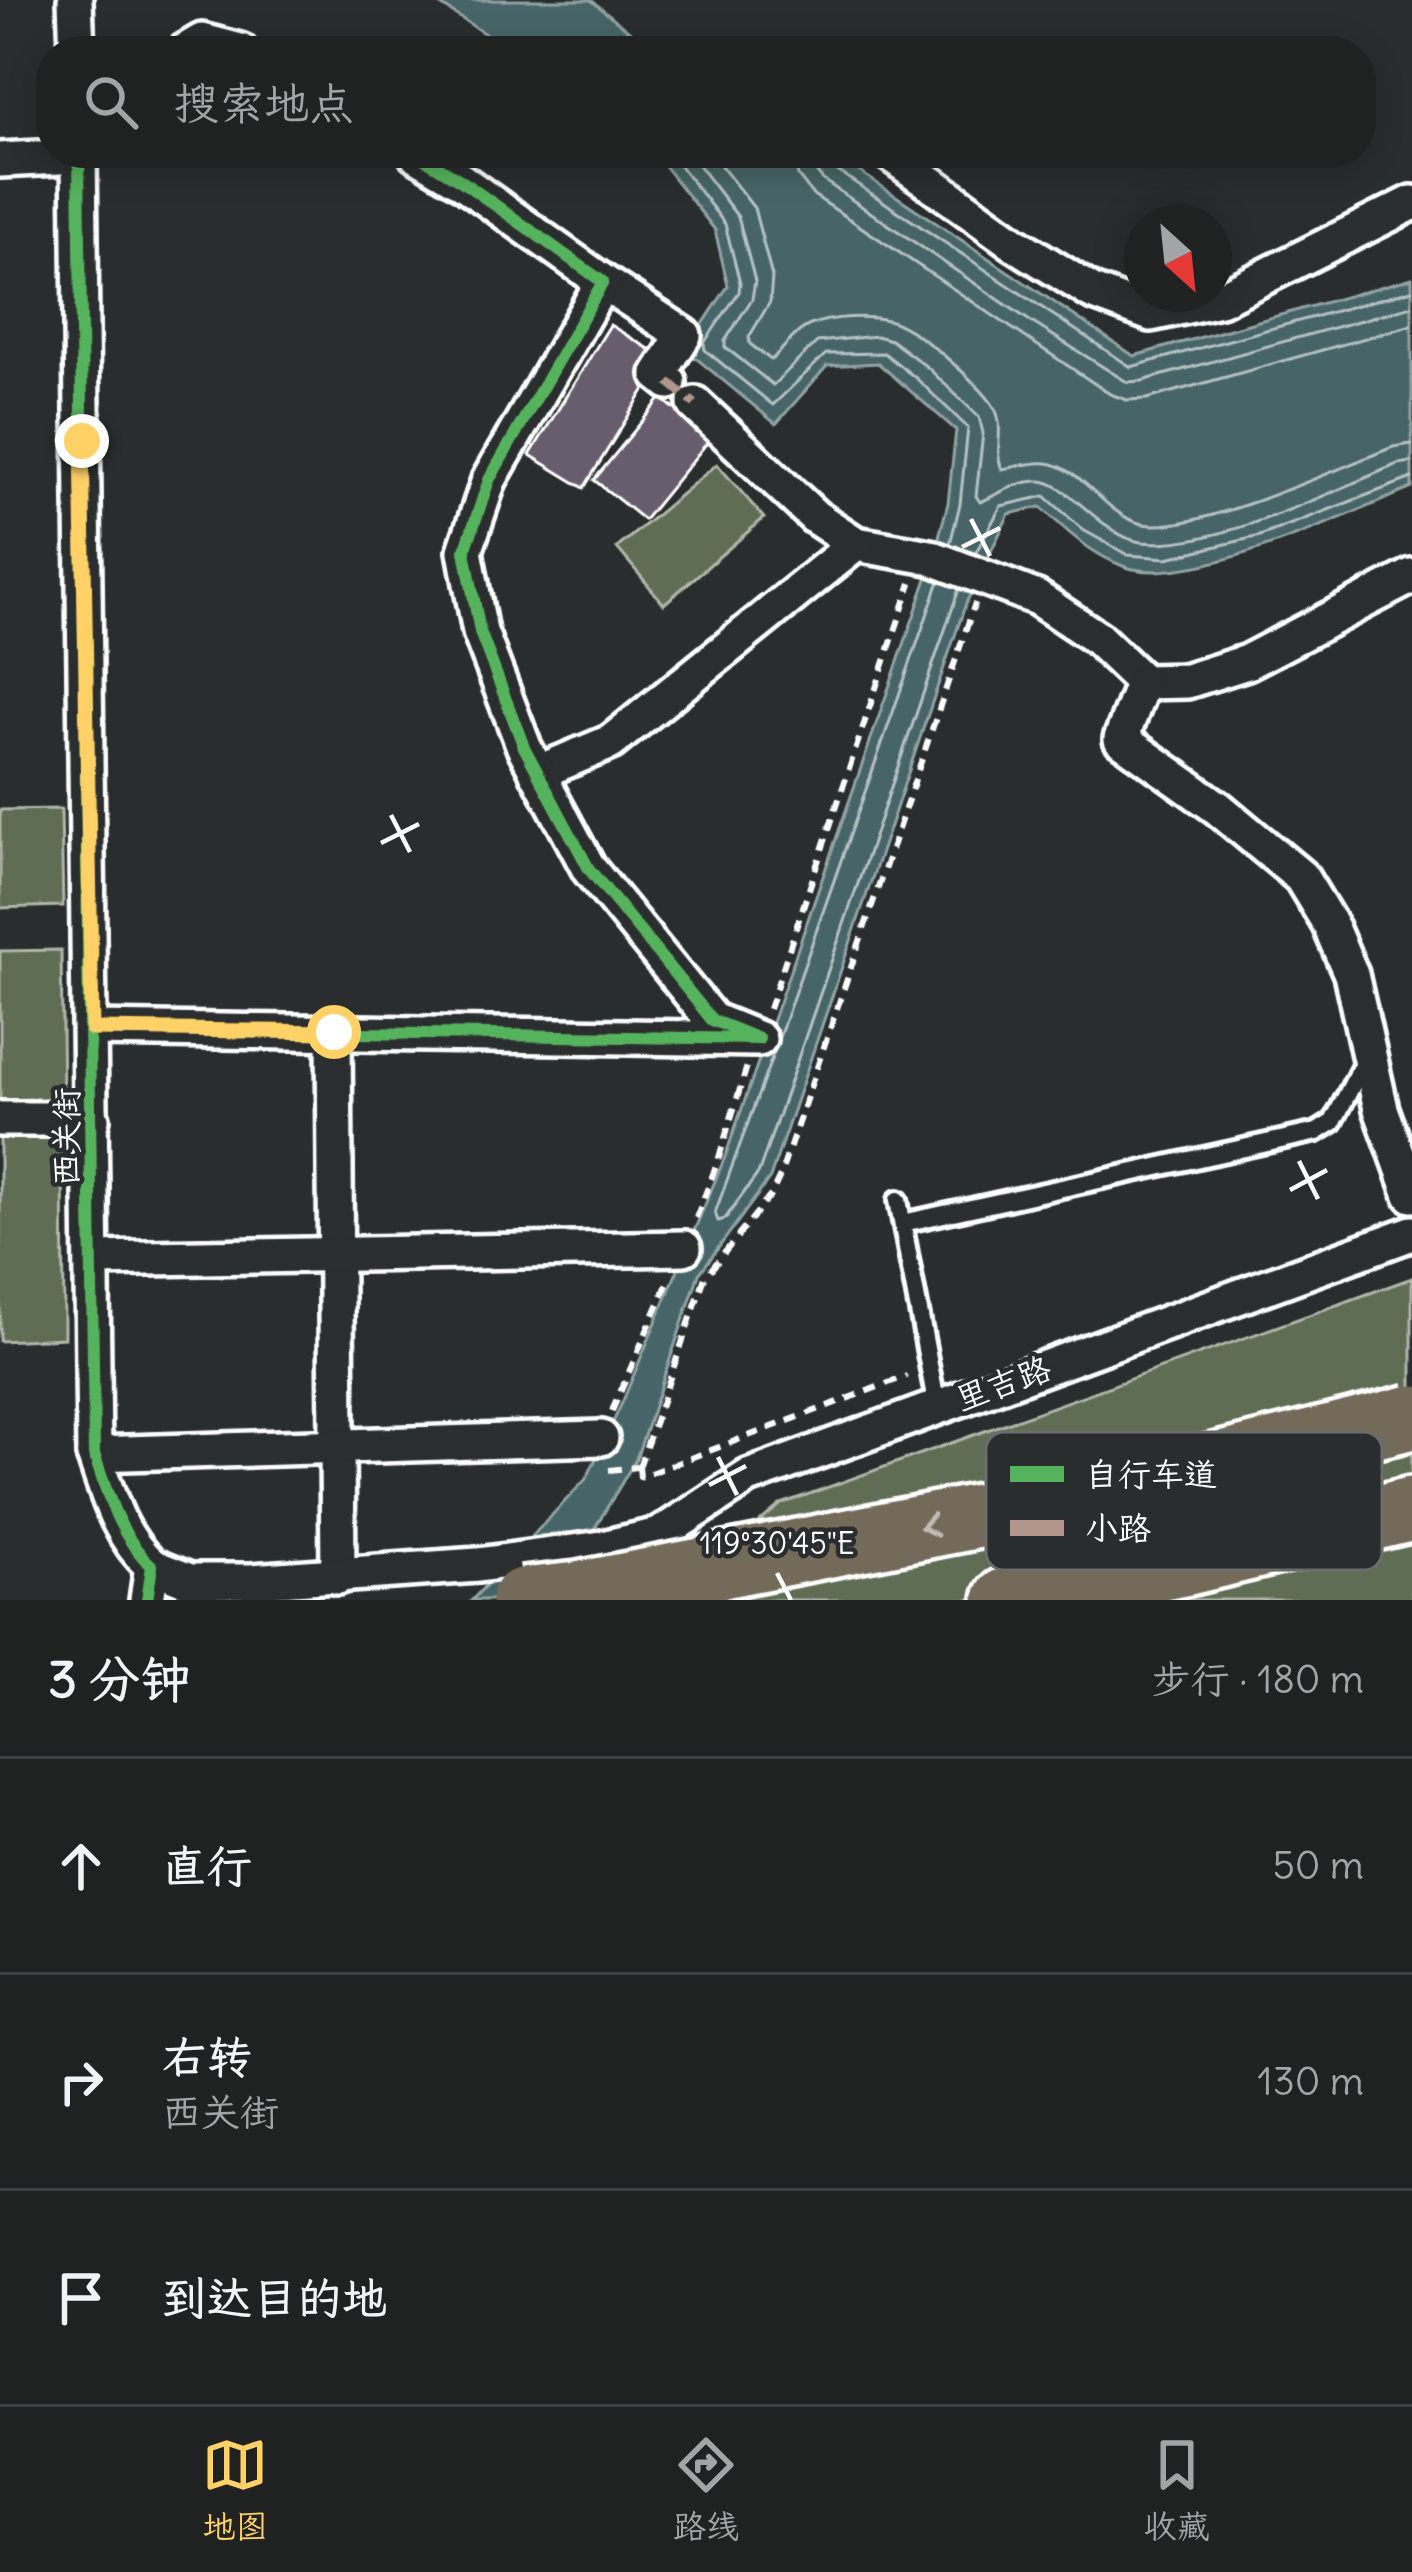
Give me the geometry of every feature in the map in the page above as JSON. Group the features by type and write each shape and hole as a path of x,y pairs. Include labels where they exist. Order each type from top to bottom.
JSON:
{"highway":[{"path":"1352,1432 1412,1417"},
{"path":"1382,1516 1412,1509"},
{"path":"501,1582 578,1594 986,1515"},
{"path":"1006,1600 1154,1570"}],"street":[{"path":"75,0 77,36"},
{"path":"0,160 36,158"},
{"name":"西关街","path":"79,168 94,1454 112,1508 134,1550 152,1566"},
{"path":"440,168 684,335 659,374 815,517 856,544 930,557 990,587 1037,598 1097,638 1143,682 1187,681 1247,662 1412,576"},
{"path":"910,168 1092,292 1151,314 1220,299 1412,203"},
{"path":"92,1029 759,1039 712,1020 589,868 524,747 480,632 465,551 489,480 603,282"},
{"path":"538,773 611,742 856,544"},
{"path":"1143,682 1121,740 1218,808 1301,877 1330,923 1351,974 1382,1109 1412,1195"},
{"path":"334,1032 338,1577"},
{"path":"0,1119 92,1120"},
{"name":"里吉路","path":"152,1566 190,1582 244,1591 338,1577 501,1582 659,1535 748,1477 1412,1233"},
{"path":"94,1259 684,1248"},
{"path":"94,1454 601,1438"},
{"path":"147,1600 152,1566"}],"lane":[{"path":"903,1223 1317,1132 1333,1122 1369,1052"},
{"path":"898,1200 938,1407"},
{"path":"659,1535 669,1600"}],"path":[{"path":"930,1367 640,1478 644,1447 705,1277 771,1195 780,1176 990,587"}],"green space":[{"path":"717,464 764,518 664,604 617,548"},
{"path":"61,809 63,906 0,908 0,810"},
{"path":"61,950 63,1098 0,1100 0,951"},
{"path":"63,1136 64,1338 0,1341 0,1138"},
{"path":"1412,1278 1412,1600 745,1600 738,1540 781,1504"}],"water":[{"path":"433,0 591,0 635,36 488,36"},
{"path":"666,168 854,168 1134,356 1412,278 1412,488 1268,546 1186,568 1151,571 1123,566 1100,555 1041,507 1009,514 966,603 770,1178 699,1274 636,1459 568,1573 542,1600 472,1600 587,1478 622,1403 725,1157 930,570 948,503 956,430 878,363 827,366 776,424 686,350 728,286 715,230"}],"building":[{"path":"610,325 664,358 584,488 530,455"},
{"path":"661,398 711,438 644,520 594,480"}],"marked path":[{"path":"669,382 695,404"}],"cycle path":[{"path":"79,168 94,1454 123,1529 152,1566 147,1600"},
{"path":"92,1029 759,1039 712,1020 589,869 524,747 480,632 465,551 489,480 603,282 440,168"}],"route":[{"path":"82,441 92,1029 334,1032"}]}
